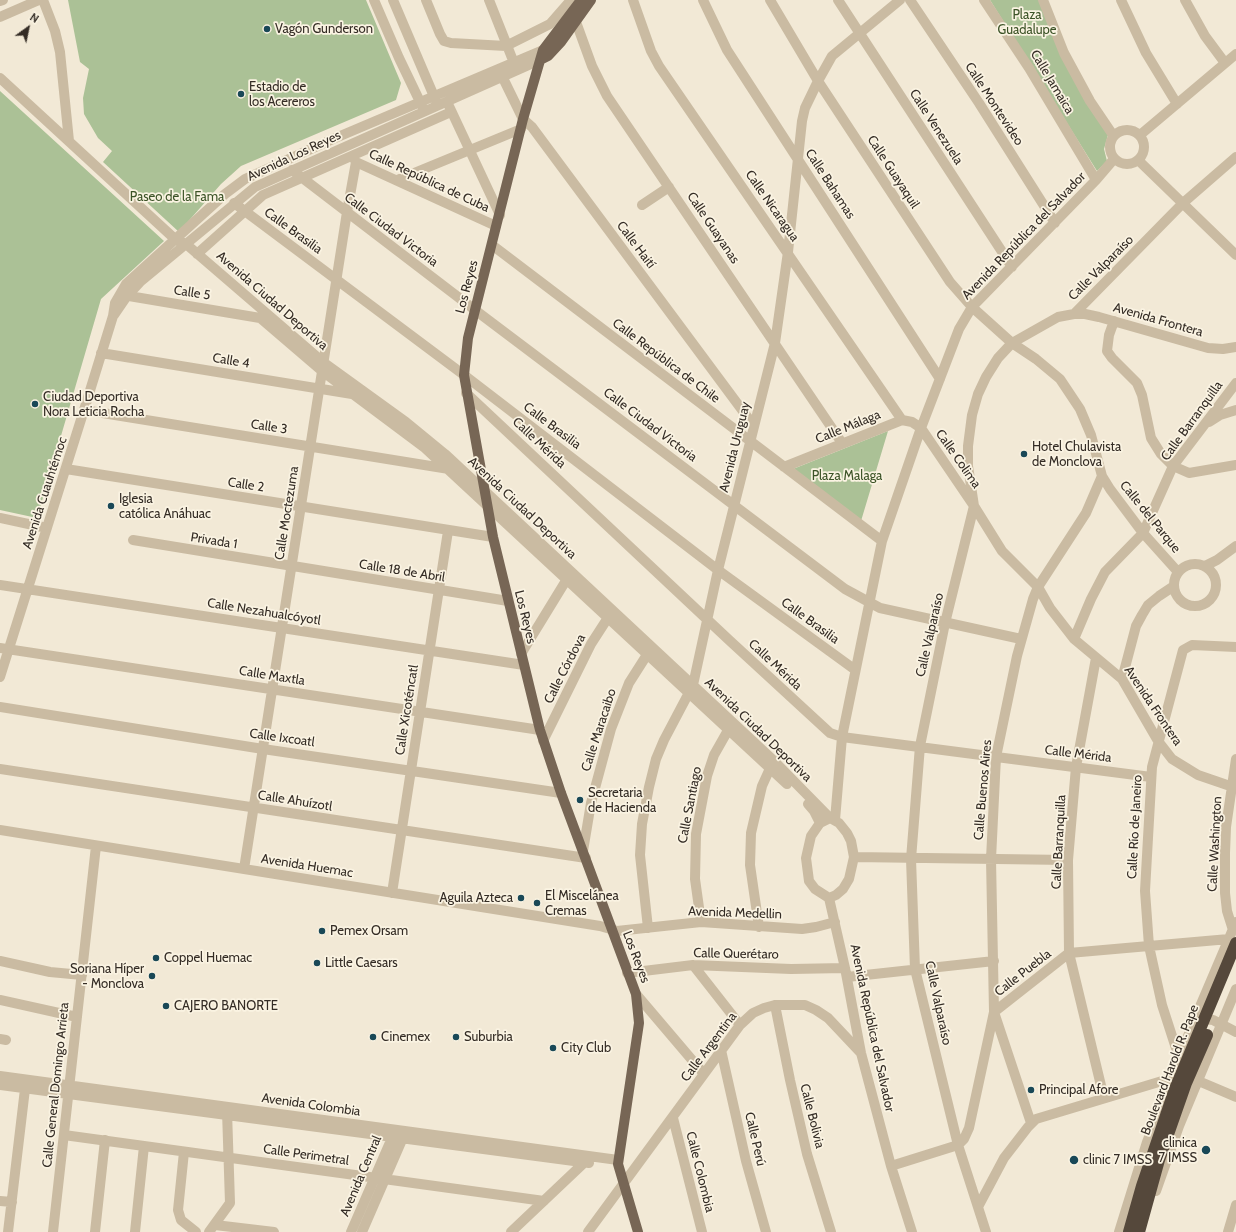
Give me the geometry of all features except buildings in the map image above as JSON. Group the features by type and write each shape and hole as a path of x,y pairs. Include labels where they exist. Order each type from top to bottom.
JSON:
{"highway":[{"name":"Boulevard Harold R. Pape","path":"1129,1232 1142,1186 1175,1089 1233,934"},
{"name":"Boulevard Harold R. Pape","path":"1139,1232 1159,1160 1172,1122 1236,965"}],"main road":[{"name":"Avenida Los Reyes","path":"542,55 581,0"},
{"name":"Avenida Los Reyes","path":"542,55 554,50 591,0"},
{"name":"Los Reyes","path":"542,55 522,124 468,338 464,375 466,393 488,506 492,537 540,730 561,794 636,994 639,1023 619,1164 638,1232"}],"street":[{"path":"0,17 39,0"},
{"path":"43,0 55,31 60,52 69,141"},
{"path":"374,0 399,58 430,121"},
{"path":"393,0 447,114 469,150 500,215"},
{"path":"426,0 444,41 451,43 506,46 550,24 557,19 571,0"},
{"path":"489,0 514,63"},
{"name":"Calle Nicaragua","path":"633,0 651,51 659,66 902,420"},
{"name":"Calle Bahamas","path":"703,0 727,50 940,379"},
{"name":"Calle Guayaquil","path":"770,0 818,81 938,266 972,307 1012,344"},
{"name":"Calle Venezuela","path":"838,0 1012,267"},
{"name":"Avenida Uruguay","path":"648,928 640,855 642,824 656,759 672,724 691,690 718,570 775,343 788,252 805,108 832,56 859,32 900,0"},
{"name":"Calle Montevideo","path":"910,0 975,97 1055,223"},
{"name":"Calle Jamaica","path":"984,0 1029,68 1096,180"},
{"path":"1043,0 1064,53 1090,101 1113,135"},
{"path":"1120,0 1146,53 1177,104"},
{"path":"1185,0 1205,36 1225,63"},
{"name":"Calle Guayanas","path":"576,22 592,66 607,96 842,442"},
{"path":"1140,135 1236,54"},
{"name":"Avenida Los Reyes","path":"440,99 514,63 542,55"},
{"name":"Avenida Los Reyes","path":"113,316 123,295 139,271 176,240 225,194 246,179 422,106 502,76 542,55"},
{"name":"Calle Haití","path":"502,76 522,124 532,127 754,426"},
{"name":"Avenida Ciudad Deportiva","path":"0,78 260,318 323,367 406,422 445,454 569,576"},
{"name":"Avenida Los Reyes","path":"123,295 184,247 234,203 259,185 422,106"},
{"path":"197,254 263,195 302,178 354,159 447,114"},
{"path":"397,180 469,150 522,124"},
{"path":"1123,129 1129,129 1140,135 1143,139 1144,150 1138,160 1134,163 1123,164 1114,159 1109,150 1109,145 1113,135 1123,129"},
{"name":"Calle Valparaíso","path":"986,1232 958,1145 915,969 911,858 920,746 945,623 974,506 968,466 968,446 972,415 978,394 986,377 998,358 1012,344 1058,318 1074,314 1183,204 1236,157"},
{"name":"Calle República de Cuba","path":"354,159 496,226"},
{"name":"Calle Moctezuma","path":"244,870 354,159"},
{"name":"Avenida República del Salvador","path":"833,819 842,737 854,669 882,541 921,428 959,329 972,307 1055,223 1114,159"},
{"path":"1138,160 1236,255"},
{"name":"Calle Ciudad Victoria","path":"292,170 841,586 868,603 897,612 1021,639"},
{"path":"642,205 669,187"},
{"name":"Calle Brasilia","path":"234,203 464,375 718,570 854,669"},
{"name":"Calle República de Chile","path":"492,245 882,541"},
{"name":"Avenida Ciudad Deportiva","path":"184,247 197,254 356,395 408,434 449,469 488,506 569,576 772,765 833,819"},
{"name":"Calle 5","path":"123,295 260,318"},
{"name":"Avenida Frontera","path":"1074,314 1085,314 1114,321 1208,348 1223,349 1236,347"},
{"name":"Avenida Cuauhtémoc","path":"0,677 4,649 27,589 47,528 113,316"},
{"path":"1114,321 1109,335 1107,351 1137,383 1142,395 1152,438 1161,454 1174,466 1189,473 1236,465"},
{"name":"Calle del Parque","path":"1012,344 1036,359 1060,379 1080,409 1091,435 1102,476 1116,499 1143,534 1178,572"},
{"name":"Calle 4","path":"101,353 356,395"},
{"name":"Calle Barranquilla","path":"1074,639 1091,599 1105,572 1143,534 1174,466 1236,383"},
{"name":"Calle Mérida","path":"466,393 824,729 835,736 1151,777"},
{"name":"Calle 3","path":"84,410 449,469"},
{"path":"1204,425 1220,415 1236,410"},
{"name":"Calle Málaga","path":"784,467 842,442 902,420 912,422 921,428"},
{"name":"Calle Colima","path":"921,428 974,506"},
{"name":"Calle 2","path":"66,469 492,537"},
{"name":"Calle Buenos Aires","path":"1032,1123 994,1012 991,859 996,757 1021,639 1038,587 1086,513 1102,476"},
{"name":"Avenida Frontera","path":"974,506 1002,551 1038,587 1050,608 1074,639 1122,679 1158,740 1172,759 1182,767 1198,775 1234,788"},
{"path":"0,518 47,528"},
{"name":"Calle Xicoténcatl","path":"392,893 448,531"},
{"name":"Privada 1","path":"132,540 291,567"},
{"path":"1205,566 1217,560 1236,546"},
{"path":"1191,564 1205,566 1211,570 1217,582 1214,596 1204,605 1197,606 1184,603 1175,592 1174,586 1178,572 1191,564"},
{"name":"Calle 18 de Abril","path":"291,567 508,601"},
{"path":"521,654 569,576"},
{"name":"Calle Nezahualcóyotl","path":"0,585 429,652 524,665"},
{"path":"1122,679 1136,626 1142,615 1148,605 1174,586"},
{"name":"Calle Córdova","path":"544,740 591,644 610,614"},
{"name":"Calle Río de Janeiro","path":"1236,647 1192,645 1183,650 1158,740 1151,777 1145,891 1149,946 1162,1005 1185,1073 1198,1081 1236,1097"},
{"name":"Calle Maxtla","path":"4,649 540,730"},
{"name":"Calle Maracaibo","path":"584,854 592,802 609,735 629,683 649,651"},
{"name":"Calle Barranquilla","path":"1096,658 1076,767 1068,860 1070,953 1104,1098"},
{"name":"Calle Ixcoatl","path":"0,707 561,794"},
{"name":"Calle Santiago","path":"701,922 695,879 696,834 707,776 714,755 730,726"},
{"name":"Calle Washington","path":"1233,934 1227,911 1225,893 1226,827 1234,788 1236,759"},
{"path":"759,927 750,865 751,833 762,786 772,765"},
{"name":"Avenida Ciudad Deportiva","path":"772,765 810,806 820,823"},
{"name":"Calle Ahuízotl","path":"0,769 402,830 584,854"},
{"path":"833,819 851,841 854,866 846,884 836,896 828,898 815,889 809,881 807,872 807,848 811,836 820,823 833,819"},
{"name":"Avenida Huemac","path":"0,830 611,928"},
{"name":"Calle General Domingo Arrieta","path":"53,1232 96,846"},
{"path":"854,857 1068,860"},
{"name":"Avenida República del Salvador","path":"828,898 846,972 861,1054 891,1166 912,1232"},
{"name":"Avenida Medellin","path":"611,928 617,931 701,922 759,927 809,929 835,922"},
{"path":"1119,1232 1133,1182 1179,1059 1222,955 1233,934"},
{"name":"Calle Puebla","path":"958,1145 964,1139 969,1128 994,1012 1070,953 1149,946 1233,934"},
{"path":"1222,955 1227,963 1236,965"},
{"path":"0,961 50,972 82,975"},
{"name":"Calle Querétaro","path":"627,973 692,965 846,972 915,969 994,961"},
{"path":"692,965 740,1025"},
{"path":"1145,1232 1158,1183 1179,1126 1236,989"},
{"path":"636,994 704,1074"},
{"path":"0,1000 77,1017"},
{"name":"Calle Argentina","path":"624,1182 673,1118 740,1025 753,1013 775,1005 805,1005 828,1018 861,1054"},
{"name":"Calle Bolivia","path":"775,1005 790,1080 806,1146 831,1232"},
{"path":"1193,1023 1204,1019 1222,1023 1236,1032"},
{"name":"Calle Perú","path":"721,1050 746,1162 766,1232"},
{"name":"Avenida Colombia","path":"0,1076 69,1090 619,1164"},
{"path":"978,1208 1004,1158 1032,1123 1041,1116 1172,1078"},
{"name":"Avenida Colombia","path":"0,1085 25,1089 69,1090"},
{"path":"8,1232 25,1089"},
{"path":"212,1228 228,1207 229,1158 227,1112"},
{"name":"Calle Colombia","path":"673,1118 702,1232"},
{"name":"Avenida Central","path":"351,1232 374,1178 399,1134"},
{"name":"Avenida Central","path":"362,1232 384,1179 399,1134"},
{"name":"Calle Perimetral","path":"64,1135 544,1201"},
{"path":"95,1232 105,1140"},
{"path":"891,1166 958,1145"},
{"path":"135,1232 144,1146"},
{"path":"184,1152 178,1210 181,1220 196,1232"},
{"path":"511,1232 588,1159"},
{"path":"588,1232 624,1182"},
{"path":"0,1201 12,1202"},
{"path":"1228,1232 1236,1206"},
{"path":"212,1228 274,1232"}],"green space":[{"name":"Estadio de los Acereros","path":"68,0 366,0 401,83 396,100 241,166 221,184 179,232 103,162 112,151 98,138 84,114 83,98 89,69 80,62"},
{"name":"Plaza Guadalupe","path":"990,0 1040,0 1108,135 1104,149 1107,161 1097,171"},
{"name":"Ciudad Deportiva Nora Leticia Rocha","path":"0,91 164,241 101,299 37,518 0,510"},
{"name":"Plaza Malaga","path":"888,431 861,521 793,469"}],"place":[{"name":"Vagón Gunderson","path":"267,29"},
{"name":"Estadio de los Acereros","path":"241,94"},
{"name":"Ciudad Deportiva Nora Leticia Rocha","path":"35,404"},
{"name":"Hotel Chulavista de Monclova","path":"1024,454"},
{"name":"Iglesia católica Anáhuac","path":"111,506"},
{"name":"Secretaria de Hacienda","path":"580,800"},
{"name":"Aguila Azteca","path":"521,898"},
{"name":"El Miscelánea Cremas","path":"537,903"},
{"name":"Pemex Orsam","path":"322,931"},
{"name":"Coppel Huemac","path":"156,958"},
{"name":"Little Caesars","path":"317,963"},
{"name":"Soriana Híper - Monclova","path":"152,976"},
{"name":"CAJERO BANORTE","path":"166,1006"},
{"name":"Cinemex","path":"373,1037"},
{"name":"Suburbia","path":"456,1037"},
{"name":"City Club","path":"553,1048"},
{"name":"Principal Afore","path":"1031,1090"},
{"name":"clinica 7 IMSS","path":"1206,1150"},
{"name":"clinic 7 IMSS","path":"1074,1160"}],"park label":[{"name":"Paseo de la Fama","path":"177,197"}]}
